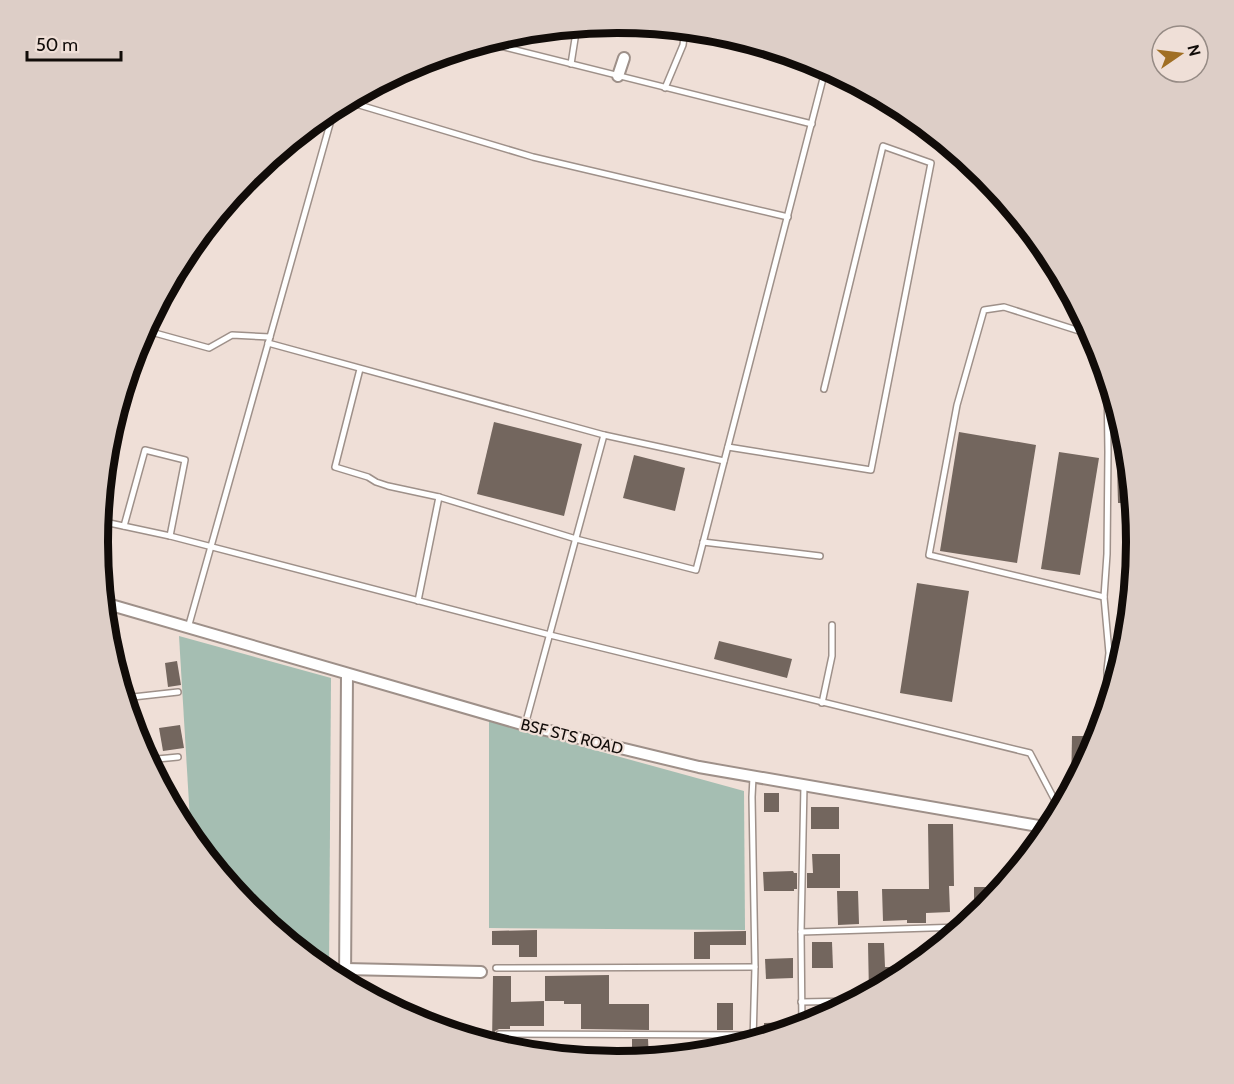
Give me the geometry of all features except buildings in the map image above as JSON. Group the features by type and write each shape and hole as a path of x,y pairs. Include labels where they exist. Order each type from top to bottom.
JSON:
{"street":[{"path":"618,76 624,58"},
{"name":"BSF STS ROAD","path":"112,605 525,725 699,767 1039,826"},
{"path":"345,972 347,674"},
{"path":"345,969 481,972"}],"lane":[{"path":"571,64 576,35"},
{"path":"665,88 683,45 684,37"},
{"path":"502,46 812,124"},
{"path":"360,369 335,467 388,486 439,497 576,539 696,570 824,77"},
{"path":"358,104 533,157 788,217"},
{"path":"188,628 331,121"},
{"path":"728,447 871,470 931,163 882,146 824,389"},
{"path":"1080,331 1004,308 984,310 957,405 929,555 1104,597"},
{"path":"153,333 209,348 232,335 269,340 360,369 604,435 724,461"},
{"path":"1107,405 1107,554 1104,597 1109,653 1107,680"},
{"path":"525,725 604,435"},
{"path":"123,526 145,450 185,460 170,536"},
{"path":"418,601 439,497"},
{"path":"109,523 170,536 550,635 1030,753 1055,801"},
{"path":"703,542 819,556"},
{"path":"822,703 832,656 832,625"},
{"path":"132,697 178,692"},
{"path":"157,759 178,757"},
{"path":"753,777 755,967 753,1033"},
{"path":"802,1016 804,785"},
{"path":"801,932 950,927"},
{"path":"496,968 755,967"},
{"path":"801,1002 837,1001"},
{"path":"499,1034 732,1038"}],"green space":[{"path":"179,636 331,678 329,962 281,925 257,902 213,852 190,818"},
{"path":"489,721 744,791 745,930 489,928"}]}
